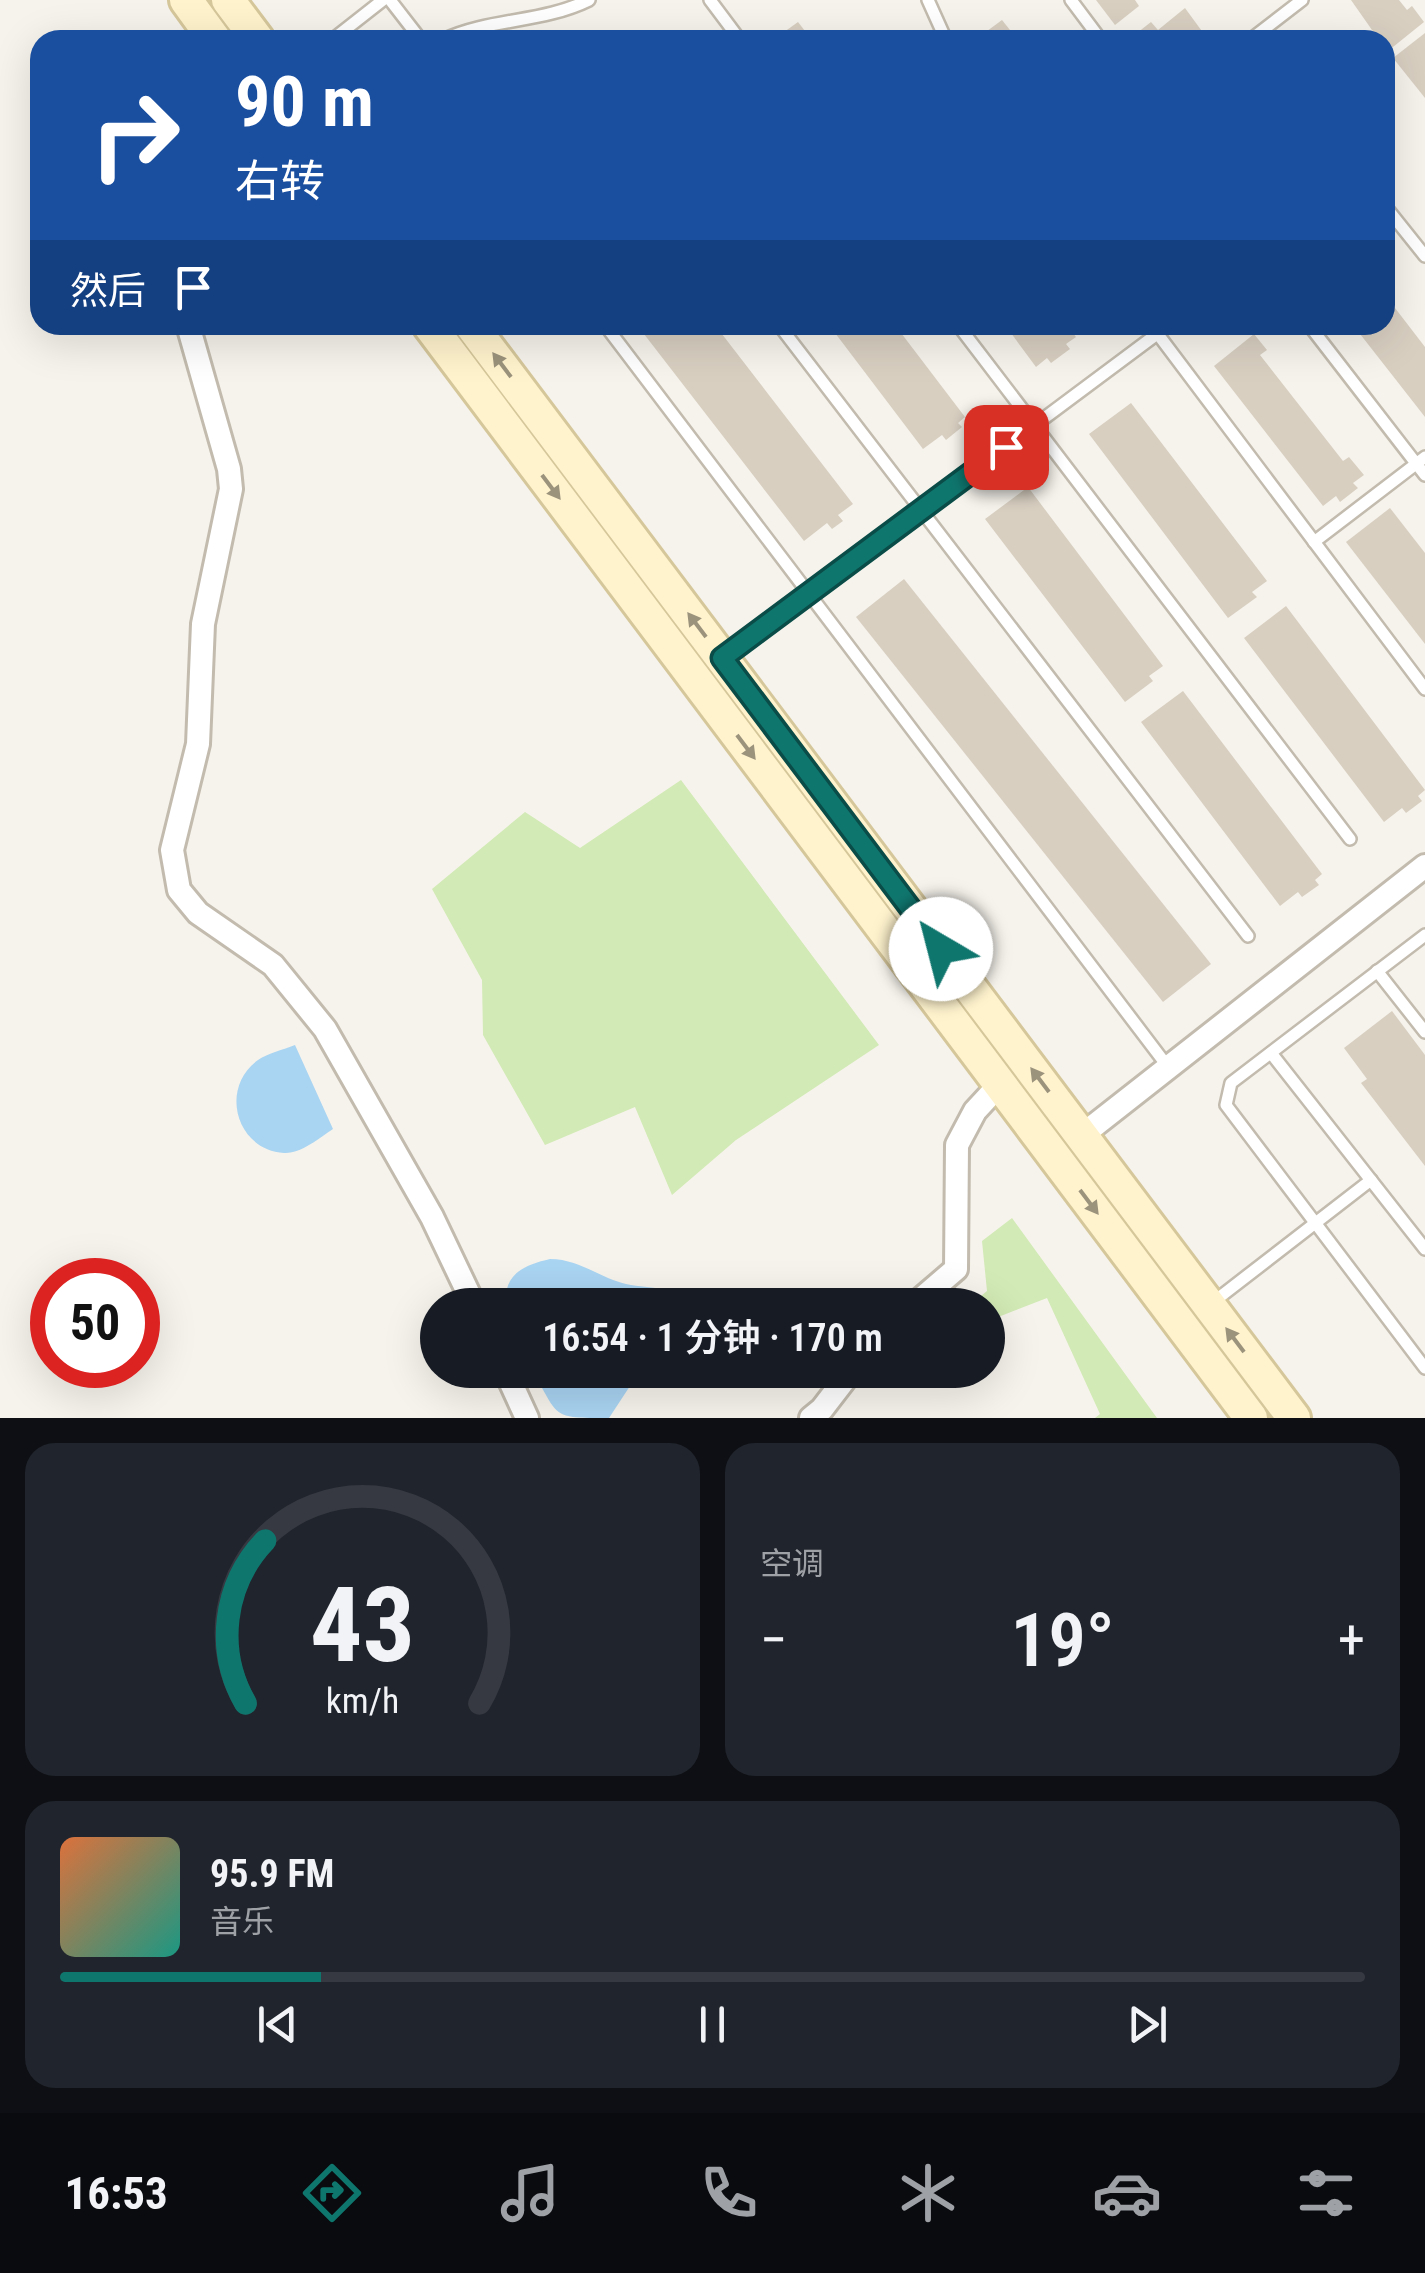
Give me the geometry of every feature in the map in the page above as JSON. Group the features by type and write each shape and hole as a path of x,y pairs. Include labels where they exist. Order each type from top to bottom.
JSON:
{"main road":[{"path":"186,0 208,30"},
{"path":"228,0 250,30"},
{"path":"438,335 1251,1418"},
{"path":"480,335 1294,1418"}],"street":[{"path":"191,335 232,489 203,624 198,744 172,850 179,890 198,913 272,965 325,1029 432,1217 466,1288"},
{"path":"1081,1136 1425,866"},
{"path":"934,1288 956,1269 957,1145 975,1111 1000,1084"},
{"path":"513,1388 528,1418"},
{"path":"811,1418 838,1388"}],"lane":[{"path":"346,30 387,0 412,30"},
{"path":"468,30 537,18 588,0"},
{"path":"710,0 732,30"},
{"path":"928,0 942,30"},
{"path":"1071,0 1094,30"},
{"path":"1263,30 1302,0"},
{"path":"1395,218 1425,256"},
{"path":"612,335 1168,1067"},
{"path":"787,335 1248,936"},
{"path":"966,335 1350,839"},
{"path":"722,658 1034,426 1147,335"},
{"path":"1159,335 1425,688"},
{"path":"1317,335 1420,460 1425,476"},
{"path":"1314,542 1420,460"},
{"path":"1424,1365 1226,1105 1231,1083 1425,935"},
{"path":"1377,972 1425,1032"},
{"path":"1271,1053 1425,1250"},
{"path":"1209,1306 1371,1180"}],"green space":[{"path":"681,780 879,1045 736,1140 672,1195 635,1107 545,1145 483,1035 482,980 432,889 525,812 580,848"},
{"path":"1012,1218 1157,1418 1095,1418 1100,1414 1047,1298 1005,1314 1005,1288 987,1288 982,1241"}],"water":[{"path":"295,1045 333,1129 303,1148 284,1153 254,1141 244,1130 236,1101 246,1072 258,1060"},
{"path":"550,1259 570,1262 607,1278 651,1288 508,1288 517,1273"},
{"path":"542,1388 629,1388 609,1418 566,1415"}],"building":[{"path":"1096,0 1135,0 1139,6 1115,25"},
{"path":"1351,0 1399,0 1407,10 1412,6 1424,22 1395,45 1395,30 1372,30"},
{"path":"1185,8 1201,30 1158,30"},
{"path":"1002,20 1010,30 988,30"},
{"path":"798,22 804,30 787,30"},
{"path":"1151,22 1158,30 1141,30"},
{"path":"1425,33 1425,98 1395,60"},
{"path":"1395,308 1425,347 1425,417 1361,335 1395,335"},
{"path":"645,335 723,335 853,504 838,515 843,521 832,529 827,523 804,541"},
{"path":"837,335 903,335 965,417 958,423 962,427 946,440 942,435 923,449"},
{"path":"1012,335 1074,335 1066,344 1070,349 1051,363 1047,358 1036,367"},
{"path":"1255,335 1267,350 1260,355 1343,461 1349,457 1364,475 1353,483 1358,488 1340,502 1336,496 1323,506 1214,366"},
{"path":"1131,403 1267,581 1252,592 1257,597 1228,618 1089,434"},
{"path":"1028,487 1163,666 1149,676 1153,681 1125,702 985,519"},
{"path":"1390,508 1425,553 1425,644 1346,542"},
{"path":"904,579 1211,964 1163,1002 856,617"},
{"path":"1286,606 1425,790 1418,796 1422,801 1406,813 1402,808 1384,822 1244,638"},
{"path":"1183,691 1322,874 1315,880 1319,885 1302,897 1298,892 1280,906 1141,722"},
{"path":"1392,1011 1425,1055 1425,1166 1361,1083 1367,1079 1344,1048"}],"route":[{"path":"941,949 722,658 1006,447"}]}
